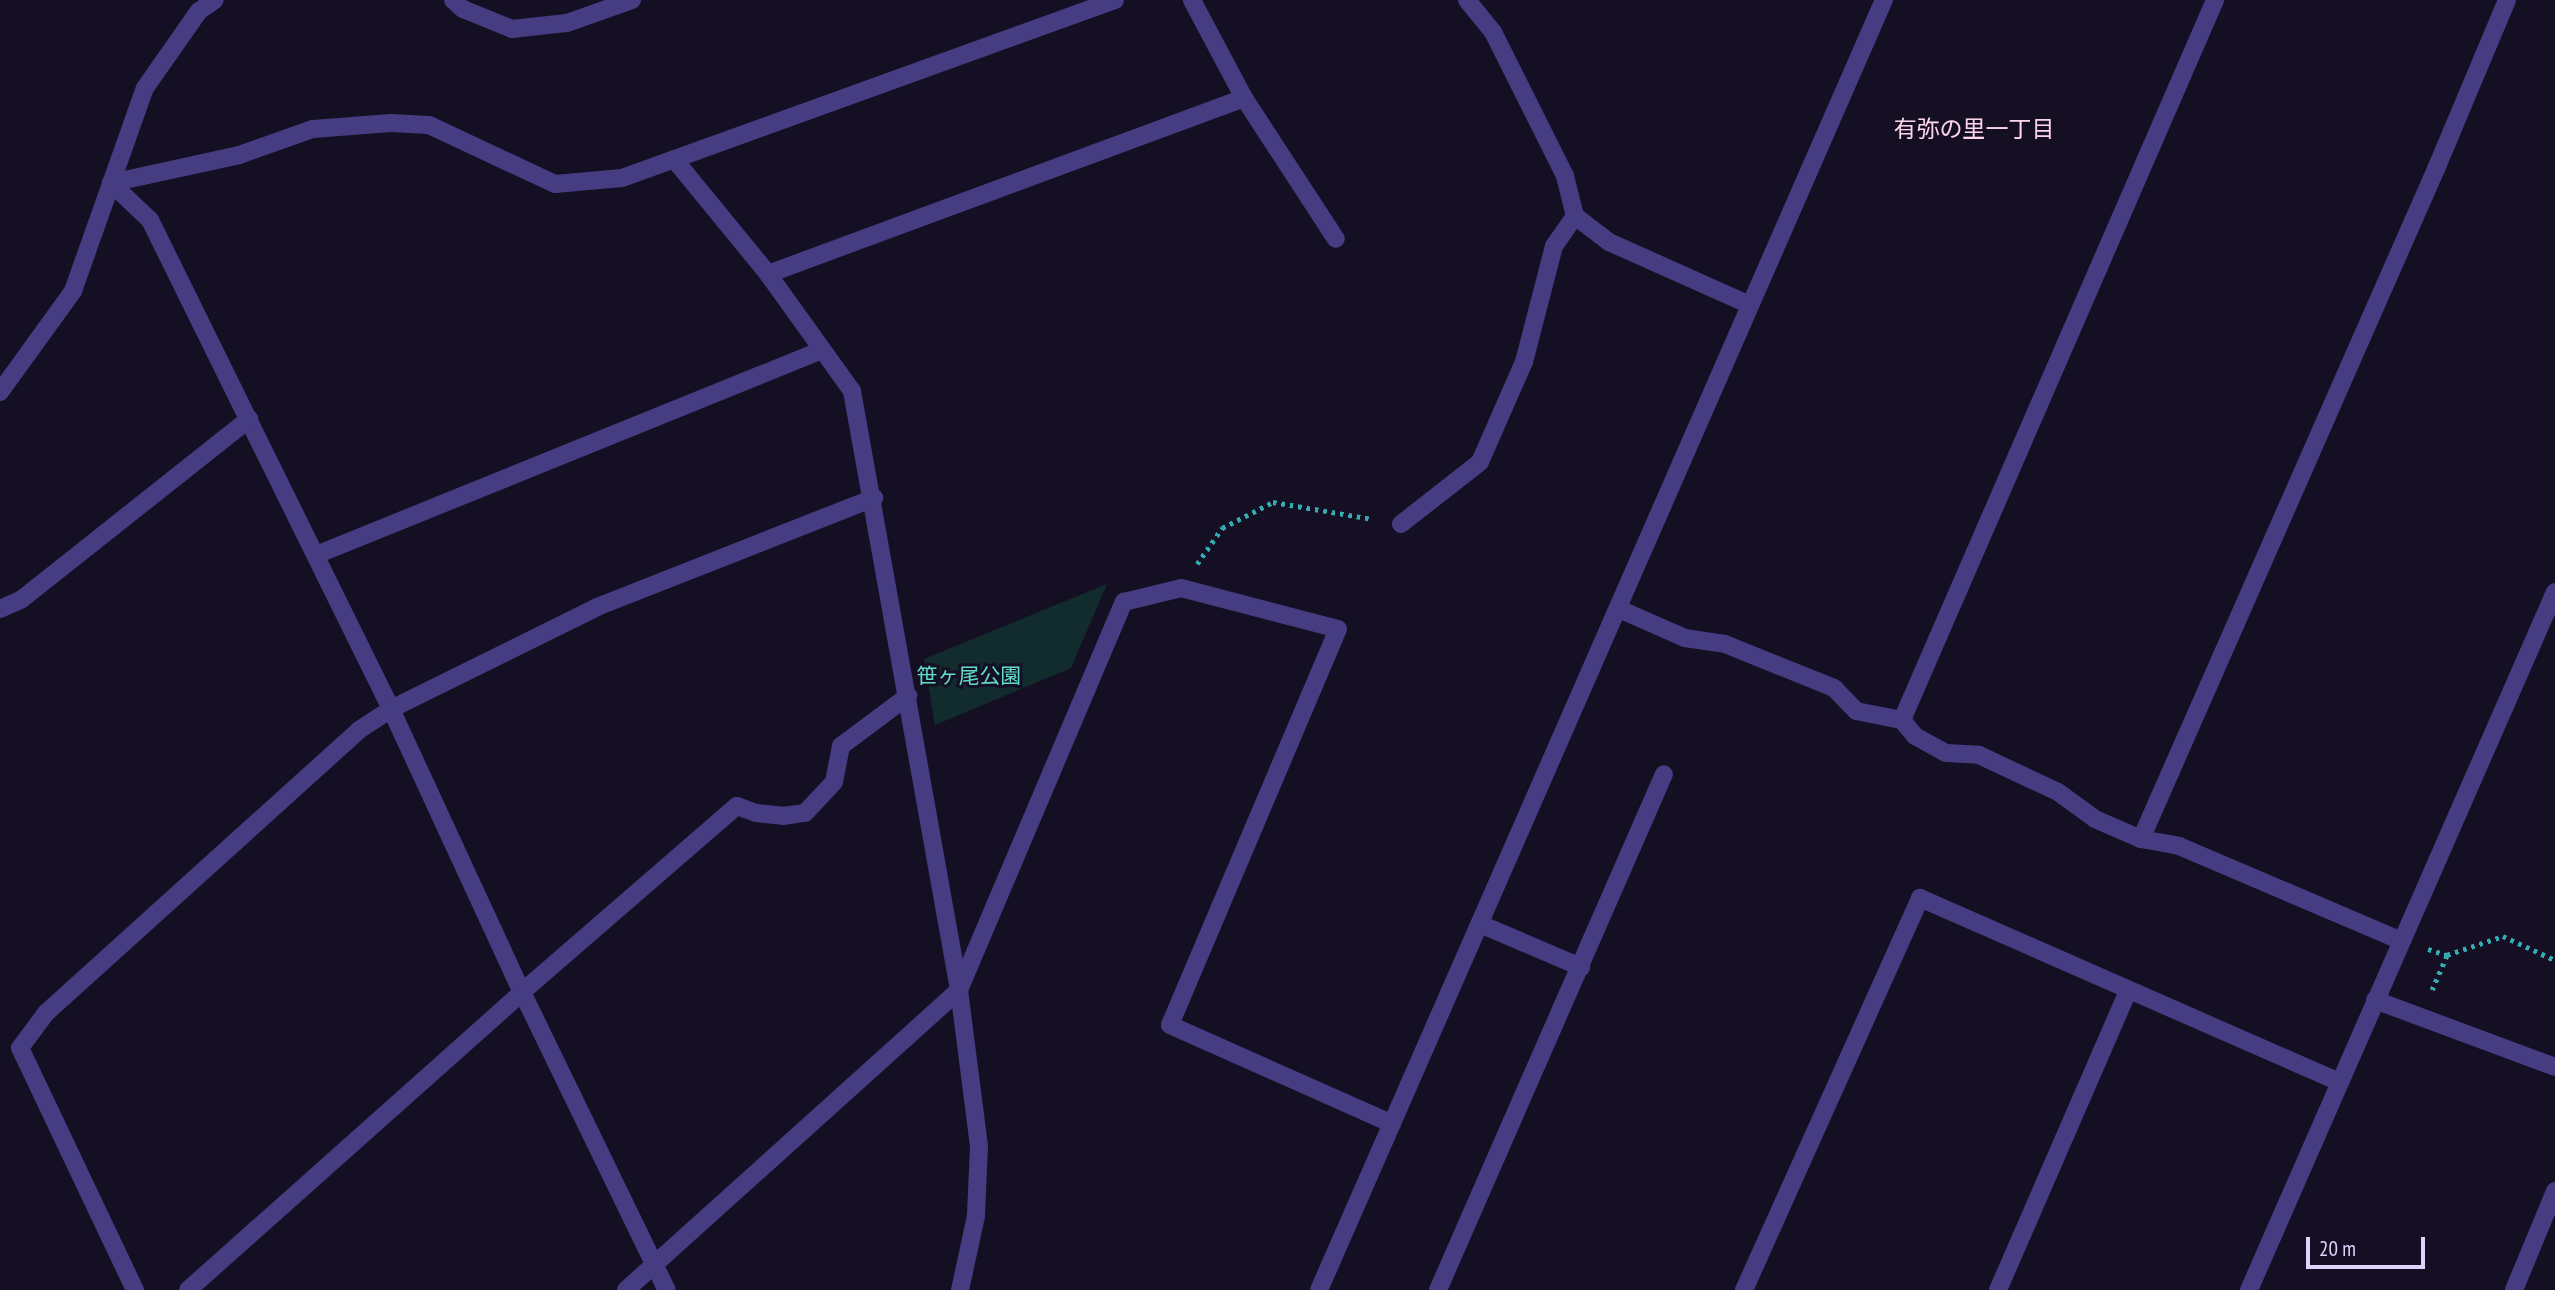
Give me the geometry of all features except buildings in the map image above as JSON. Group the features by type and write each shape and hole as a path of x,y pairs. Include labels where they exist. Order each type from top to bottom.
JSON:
{"street":[{"path":"0,392 73,291 145,88 199,11 215,0"},
{"path":"453,0 463,9 512,29 567,23 632,0"},
{"path":"111,183 239,155 313,130 391,123 429,125 555,184 622,178 1115,0"},
{"path":"1192,0 1244,98 1336,239"},
{"path":"1467,0 1499,44 1564,176 1575,216 1609,242 1750,305"},
{"path":"1319,1290 1884,0"},
{"path":"1902,720 2215,0"},
{"path":"2141,839 2436,169 2507,0"},
{"path":"768,274 1244,98"},
{"path":"674,159 768,274 852,391 874,498 959,990 979,1146 976,1216 960,1290"},
{"path":"111,183 150,220 391,709 522,992 667,1290"},
{"path":"1401,524 1479,462 1524,362 1554,246 1575,216"},
{"path":"316,555 822,350"},
{"path":"0,609 22,599 249,419"},
{"path":"135,1290 20,1048 46,1013 359,730 391,709 597,607 874,498"},
{"path":"626,1290 959,990 1124,602 1181,588 1338,629 1170,1025 1392,1124"},
{"path":"2249,1290 2555,592"},
{"path":"1619,609 1685,638 1725,644 1834,688 1856,711 1902,720 1915,736 1946,753 1979,755 2058,792 2095,819 2141,839 2179,846 2402,941"},
{"path":"188,1290 522,992 737,806 756,813 783,816 804,813 834,782 841,746 908,696"},
{"path":"1438,1290 1664,774"},
{"path":"1744,1290 1920,898 2339,1083"},
{"path":"1480,924 1581,967"},
{"path":"1998,1290 2128,991"},
{"path":"2375,1000 2555,1067"},
{"path":"2514,1290 2555,1191"}],"path":[{"path":"1181,588 1222,528 1273,502 1401,524"},
{"path":"2402,941 2446,955 2503,936 2555,960"},
{"path":"2421,1017 2446,955"}],"green space":[{"name":"笹ヶ尾公園","path":"1107,584 1071,668 935,725 924,659"}],"district":[{"name":"有弥の里一丁目","path":"1974,129"}]}
